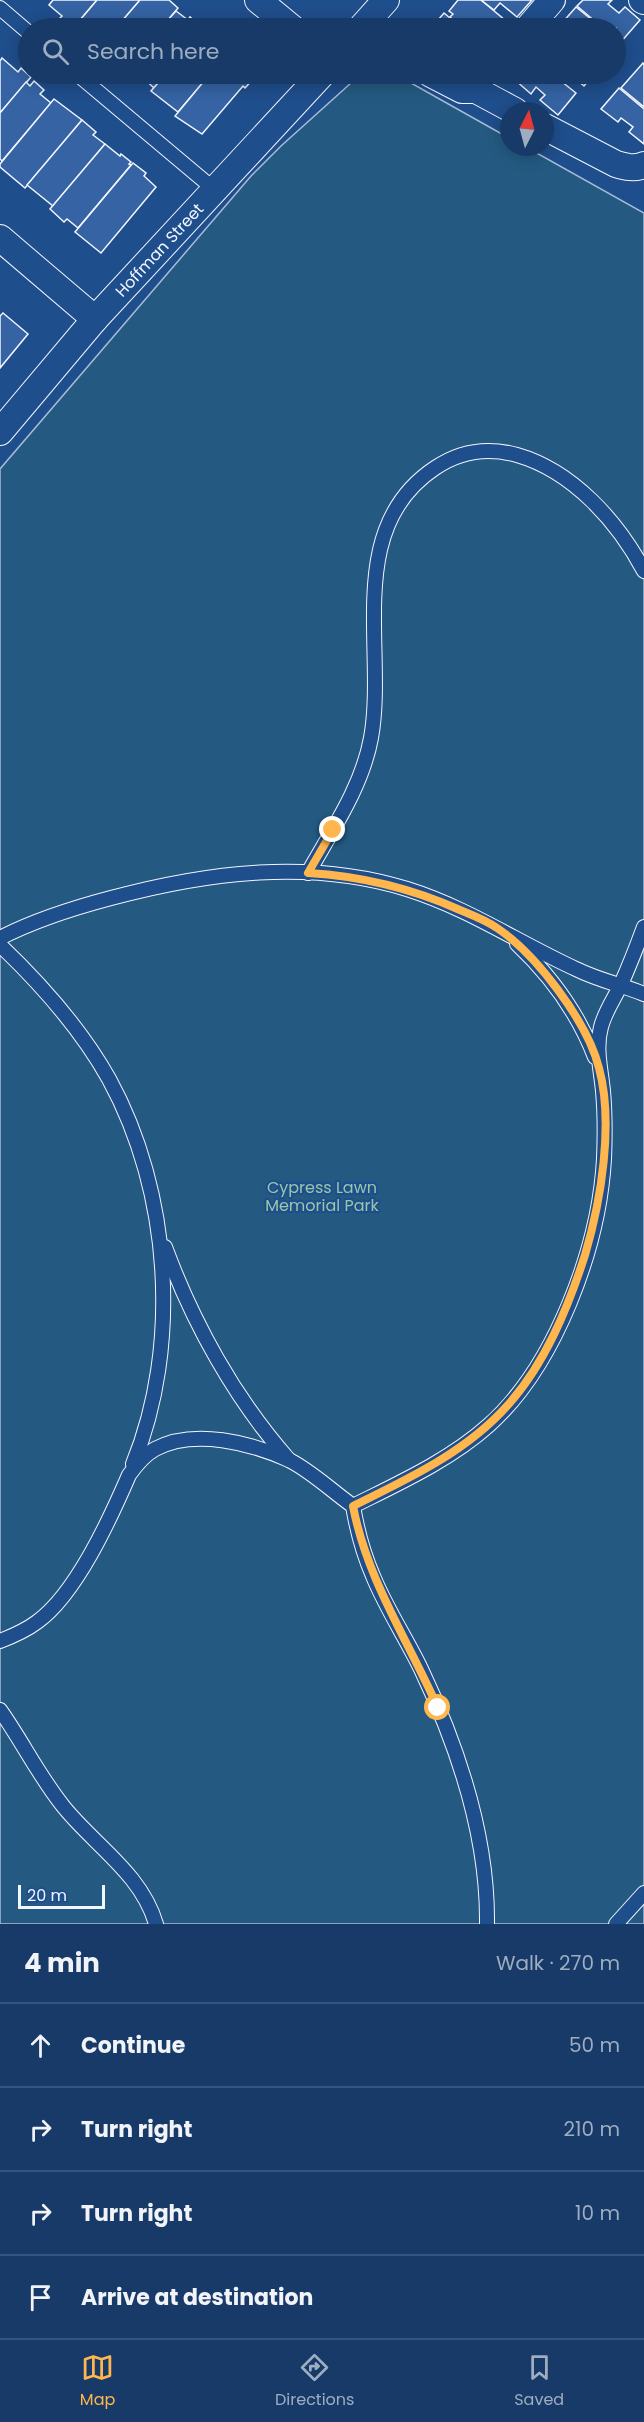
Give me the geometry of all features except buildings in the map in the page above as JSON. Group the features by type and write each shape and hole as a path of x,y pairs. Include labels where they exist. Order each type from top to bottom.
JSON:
{"street":[{"path":"258,0 280,18"},
{"path":"370,18 386,0"},
{"path":"537,18 552,0"},
{"name":"Hoffman Street","path":"0,432 95,319 313,84"},
{"path":"450,84 462,90 477,84"},
{"path":"484,84 505,102"},
{"path":"554,132 616,164 638,168 644,165"},
{"path":"0,238 95,319"}],"lane":[{"path":"0,8 18,23"},
{"path":"89,84 215,190"},
{"path":"308,873 345,807 365,762 374,713 373,603 378,555 384,537 402,501 425,474 462,454 482,450 502,451 532,461 561,477 599,509 617,527 644,571"},
{"path":"0,938 33,922 166,884 219,875 279,872 353,876 434,898 495,926 576,969 644,994"},
{"path":"495,926 532,958 567,1002 580,1022 599,1068"},
{"path":"353,1506 419,1472 469,1441 508,1405 541,1358 572,1291 597,1210 605,1135 598,1049 600,1029 644,927"},
{"path":"0,945 78,1031 109,1080 134,1136 170,1260 201,1329 247,1406 290,1461 353,1506 364,1552 373,1576 422,1672 462,1775 482,1856 487,1924"},
{"path":"0,1641 23,1632 52,1609 96,1544 129,1475 146,1430 159,1369 163,1285 156,1217"},
{"path":"129,1475 136,1464 155,1449 187,1440 219,1440 290,1461"},
{"path":"0,1710 63,1807 133,1880 156,1924"},
{"path":"616,1924 644,1893"}],"green space":[{"name":"Cypress Lawn Memorial Park","path":"350,84 413,84 500,133 500,156 542,156 644,213 644,1924 0,1924 0,469 251,176"}],"route":[{"path":"333,830 308,873 353,876 407,889 434,898 495,926 532,958 567,1002 590,1044 599,1068 603,1089 604,1161 597,1210 582,1265 572,1291 561,1319 537,1365 508,1405 489,1425 469,1441 419,1472 353,1506 357,1528 373,1576 438,1708"}]}
